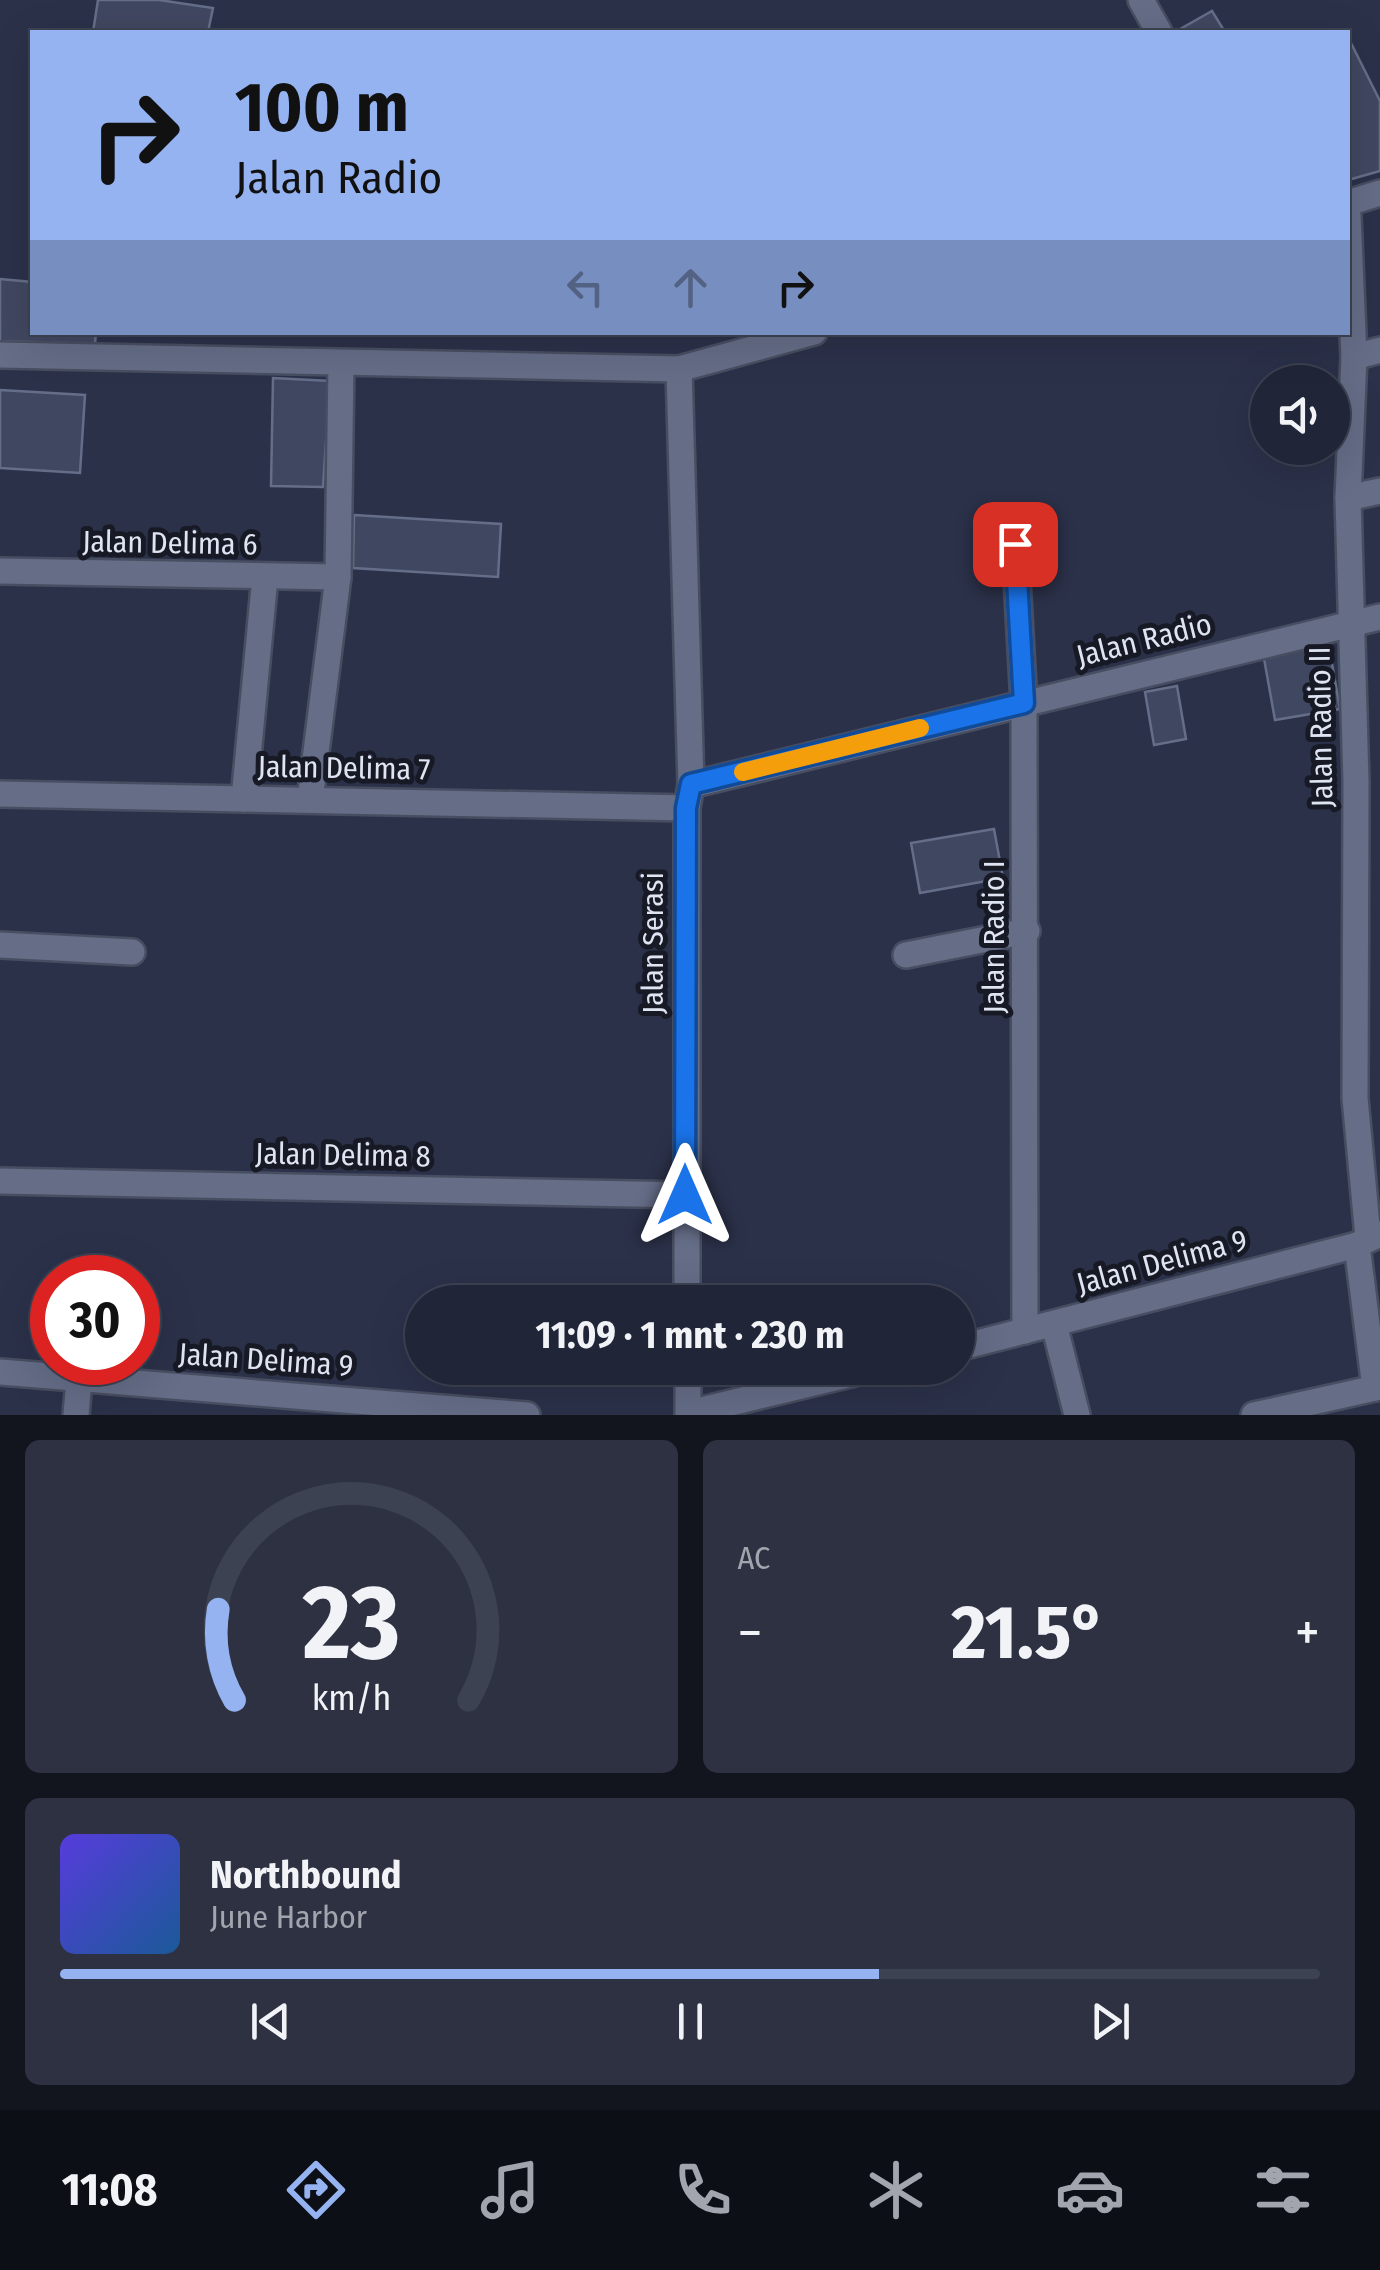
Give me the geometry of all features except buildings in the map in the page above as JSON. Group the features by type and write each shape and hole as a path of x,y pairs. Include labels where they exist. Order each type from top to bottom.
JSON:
{"street":[{"path":"1141,0 1157,30"},
{"path":"1350,202 1380,194"},
{"name":"Jalan Radio II","path":"1350,262 1354,357 1348,498 1351,623 1368,780 1355,1098 1378,1388"},
{"path":"0,355 680,369 803,335"},
{"path":"1354,357 1380,350"},
{"path":"310,800 338,577 341,362"},
{"name":"Jalan Serasi","path":"680,369 689,796 687,1285"},
{"path":"1348,498 1380,491"},
{"name":"Jalan Radio I","path":"1015,544 1024,703 1026,1331"},
{"name":"Jalan Delima 6","path":"0,572 338,577"},
{"path":"244,799 265,578"},
{"name":"Jalan Radio","path":"689,796 1024,703 1380,617"},
{"name":"Jalan Delima 7","path":"0,794 310,800 689,796"},
{"path":"906,955 1026,932"},
{"path":"0,945 132,952"},
{"name":"Jalan Delima 8","path":"0,1181 685,1195"},
{"name":"Jalan Delima 9","path":"975,1344 1368,1239"},
{"path":"1054,1324 1077,1415"},
{"name":"Jalan Delima 9","path":"0,1372 30,1375"},
{"path":"76,1415 79,1385"},
{"name":"Jalan Delima 9","path":"127,1385 326,1406 527,1415"},
{"path":"688,1385 689,1414 807,1385"},
{"path":"1264,1414 1378,1388"}],"slow traffic":[{"path":"743,772 920,728"}],"route":[{"path":"685,1195 686,808 691,784 1024,703 1015,544"}]}
